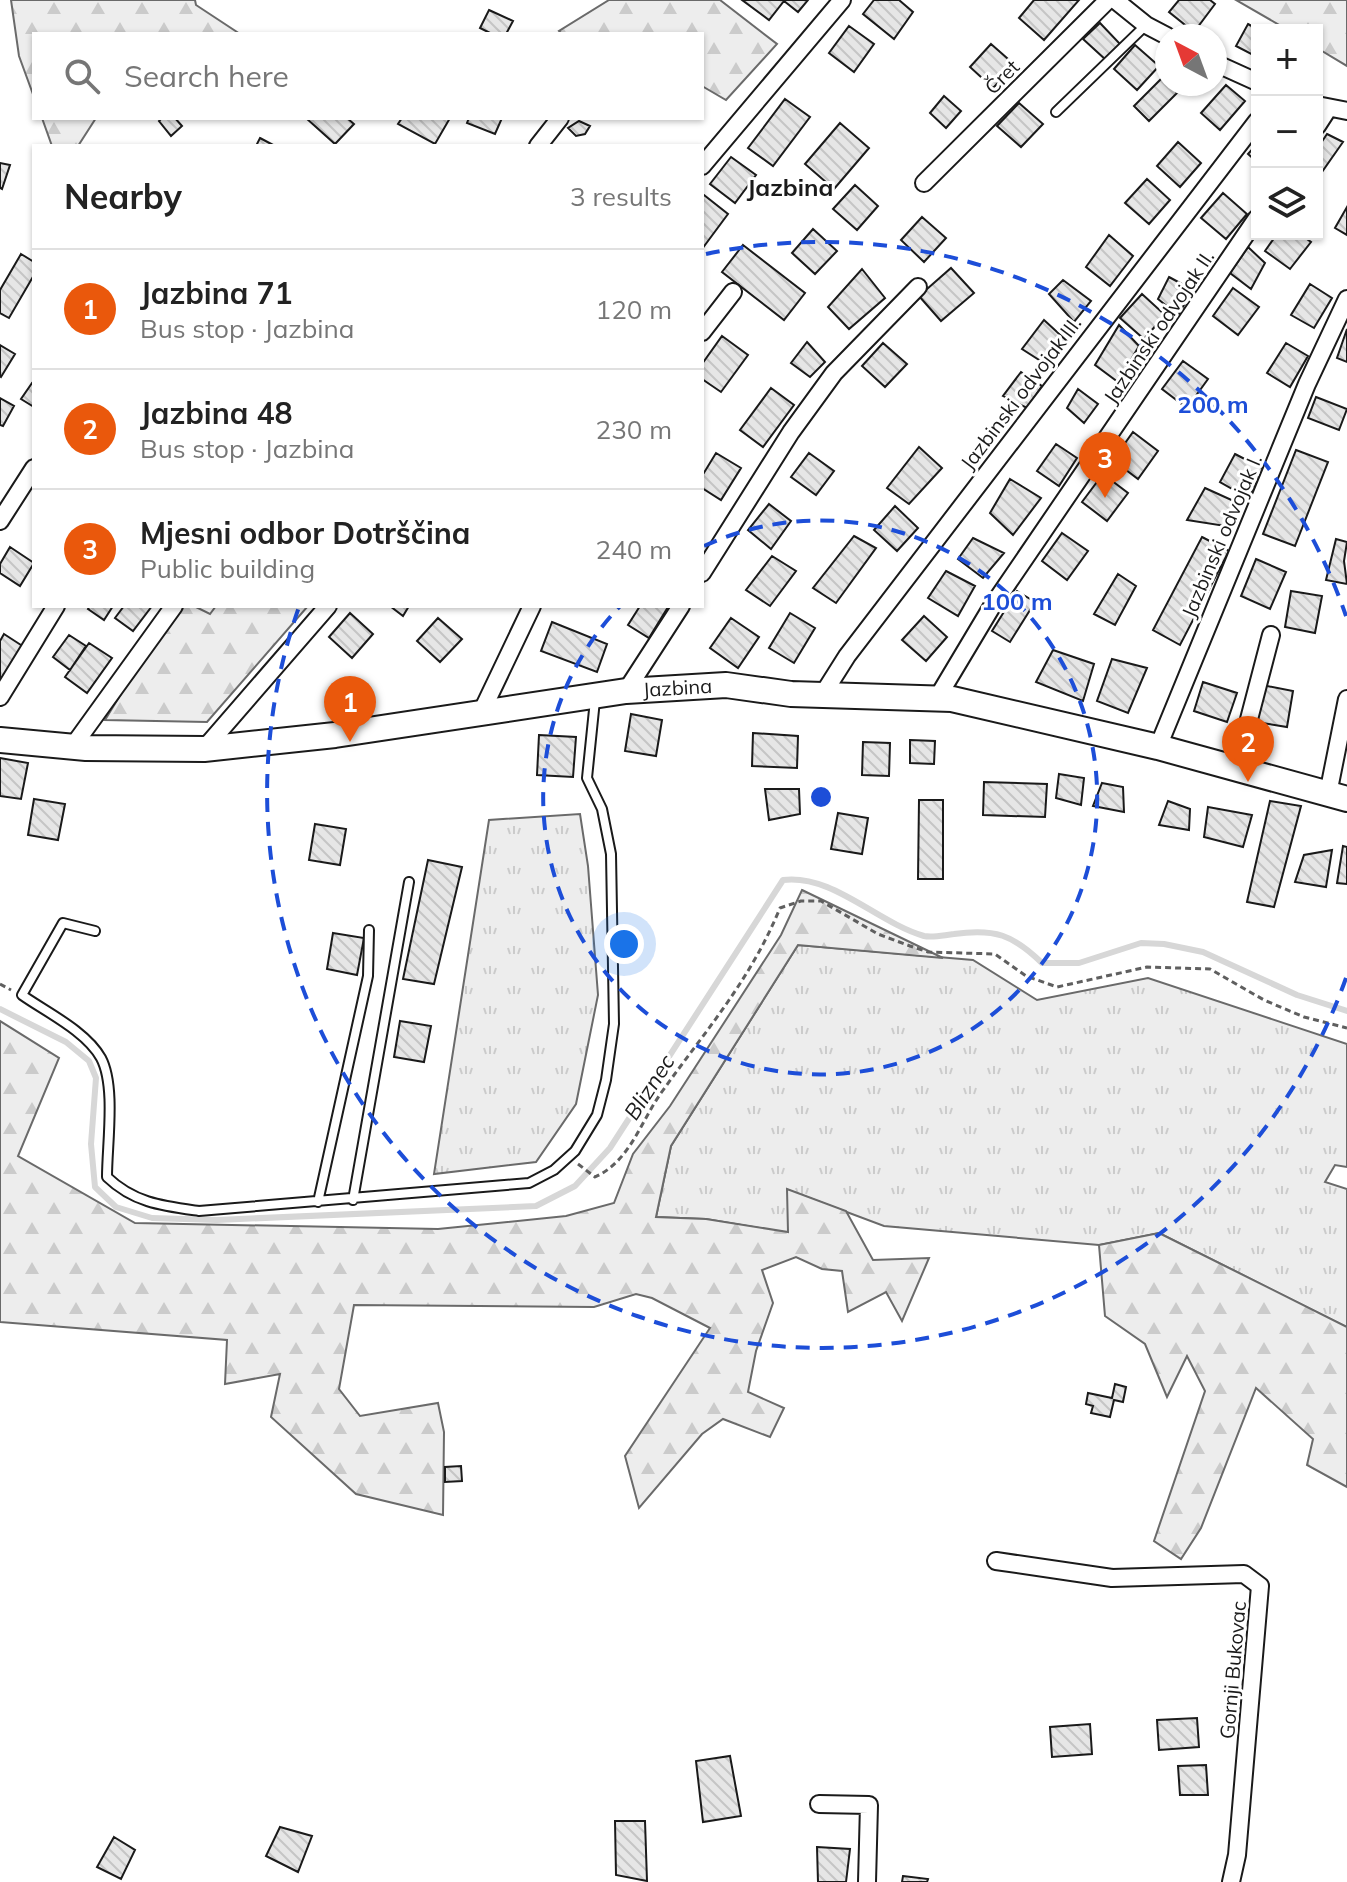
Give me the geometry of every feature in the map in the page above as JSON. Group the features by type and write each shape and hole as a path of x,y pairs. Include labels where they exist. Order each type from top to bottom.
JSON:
{"street":[{"path":"704,164 842,0"},
{"name":"Čret","path":"924,183 1108,0"},
{"path":"1115,0 1155,30"},
{"path":"1227,68 1251,79"},
{"path":"1323,107 1347,111"},
{"path":"540,144 558,120"},
{"name":"Jazbinski odvojak III.","path":"823,694 847,656 903,582 1251,129"},
{"name":"Jazbinski odvojak II.","path":"936,700 991,608 1251,227"},
{"path":"704,570 791,432 834,373 918,287"},
{"path":"704,329 733,292"},
{"name":"Jazbinski odvojak I.","path":"1158,747 1301,399 1347,299"},
{"path":"0,521 32,471"},
{"path":"0,697 55,608"},
{"path":"73,746 173,608"},
{"path":"204,749 326,608"},
{"path":"481,713 531,608"},
{"path":"626,691 680,608"},
{"path":"1236,769 1271,635"},
{"name":"Jazbina","path":"0,740 73,746 204,749 626,691 726,685 823,694 952,699 1158,747 1338,796"},
{"path":"1338,796 1347,699"},
{"name":"Gornji Bukovac","path":"996,1561 1112,1578 1244,1574 1260,1586 1238,1840 1231,1882"},
{"path":"819,1804 869,1805 867,1882"}],"lane":[{"path":"1056,112 1146,25"},
{"path":"95,931 63,923 22,995 77,1033 100,1056 108,1081 107,1177 123,1192 154,1205 199,1211 529,1183 554,1170 575,1151 597,1115 614,1024 611,854 602,809 587,778 596,695"},
{"path":"353,1200 409,882"},
{"path":"318,1202 368,976 369,930"}],"path":[{"path":"582,1166 595,1177 614,1168 660,1094 749,974 780,908 801,901 821,901 878,934 928,952 980,951 995,954 1013,963 1026,976 1057,987 1147,967 1210,969 1264,1000 1304,1017 1347,1028"}],"green space":[{"path":"11,0 195,0 196,5 237,32 32,32 32,92 19,56"},
{"path":"609,0 720,0 777,44 726,100 704,87 704,32 559,31"},
{"path":"1236,0 1347,0 1347,66 1323,52 1323,24 1278,24"},
{"path":"43,120 95,120 79,144 51,144"},
{"path":"174,608 198,608 210,614 214,608 306,608 207,722 105,720"},
{"path":"580,814 588,866 598,995 576,1104 536,1162 434,1174 489,820"},
{"path":"802,890 943,958 798,945 671,1146 656,1217 706,1219 788,1232 787,1189 846,1211 873,1260 929,1258 902,1321 886,1292 848,1312 842,1271 822,1269 796,1257 762,1270 773,1303 756,1351 748,1392 784,1408 770,1437 723,1419 702,1434 639,1508 625,1456 710,1328 652,1298 636,1294 594,1307 354,1305 339,1389 360,1416 438,1403 444,1432 443,1515 356,1494 271,1417 280,1374 225,1384 227,1340 0,1322 0,1021 59,1058 18,1156 135,1223 438,1229 566,1216 614,1203 633,1154 670,1106 781,935"},
{"path":"798,945 973,960 1037,1000 1148,978 1347,1044 1347,1167 1335,1165 1325,1182 1347,1189 1347,1327 1159,1233 1099,1245 884,1226 788,1190 789,1233 706,1219 656,1217 671,1146"},
{"path":"1159,1233 1347,1327 1347,1487 1307,1465 1313,1439 1256,1388 1201,1528 1181,1559 1154,1541 1205,1391 1187,1356 1167,1397 1145,1344 1105,1316 1099,1245"}],"building":[{"path":"742,0 808,0 798,12 784,1 769,20"},
{"path":"874,0 899,0 913,12 894,39 863,14"},
{"path":"1034,0 1079,0 1044,40 1019,18"},
{"path":"1179,0 1210,0 1215,4 1200,24 1184,24 1169,12"},
{"path":"489,10 513,21 507,32 488,32 480,28"},
{"path":"1100,23 1120,44 1106,60 1083,39"},
{"path":"1248,24 1251,26 1251,54 1236,46"},
{"path":"849,26 874,44 854,72 829,53"},
{"path":"991,44 1015,65 993,88 970,67"},
{"path":"1135,45 1155,62 1155,70 1137,90 1114,69"},
{"path":"1155,85 1155,96 1174,96 1149,121 1134,106"},
{"path":"1227,86 1245,101 1220,130 1201,113 1216,96 1227,96"},
{"path":"944,96 961,111 946,128 930,113"},
{"path":"785,99 810,117 773,166 748,148"},
{"path":"1019,103 1043,124 1021,147 997,126"},
{"path":"177,120 182,126 171,136 159,121"},
{"path":"308,120 349,120 354,124 335,144"},
{"path":"401,120 449,120 435,144 398,124"},
{"path":"468,120 501,120 495,134 467,123"},
{"path":"579,121 590,126 585,134 576,136 568,128"},
{"path":"840,123 869,148 834,189 805,164"},
{"path":"1327,134 1343,142 1323,170 1323,168 1323,140"},
{"path":"260,138 271,144 257,144"},
{"path":"1178,142 1201,163 1180,187 1157,166"},
{"path":"731,157 756,175 735,203 710,184"},
{"path":"0,163 10,165 2,189 0,188"},
{"path":"1147,179 1170,200 1149,224 1125,203"},
{"path":"855,185 878,206 857,230 833,209"},
{"path":"1223,193 1247,214 1226,239 1201,218"},
{"path":"704,195 728,214 704,246"},
{"path":"1347,207 1347,235 1335,228"},
{"path":"922,217 946,238 924,262 901,240"},
{"path":"813,229 837,251 815,274 792,253"},
{"path":"1109,235 1133,256 1110,286 1086,267"},
{"path":"1273,240 1311,242 1290,269 1265,251"},
{"path":"743,245 805,293 784,320 722,272"},
{"path":"1248,247 1265,263 1251,289 1230,273"},
{"path":"21,254 32,261 32,278 9,318 0,313 0,290"},
{"path":"951,268 974,293 941,321 919,296"},
{"path":"862,269 885,298 849,329 828,307"},
{"path":"1169,277 1193,290 1178,315 1158,299"},
{"path":"1063,280 1091,301 1074,322 1049,294"},
{"path":"1310,284 1332,298 1314,328 1291,315"},
{"path":"1233,288 1259,307 1238,335 1213,316"},
{"path":"1142,294 1165,315 1144,339 1120,318"},
{"path":"1044,320 1068,342 1047,365 1022,349"},
{"path":"1119,325 1139,346 1118,382 1095,365"},
{"path":"1347,329 1347,362 1337,358"},
{"path":"722,336 748,355 721,392 704,380 704,361"},
{"path":"807,342 825,362 810,377 791,363"},
{"path":"883,343 907,364 885,387 862,366"},
{"path":"1286,343 1308,356 1290,387 1267,373"},
{"path":"0,345 15,354 1,377 0,376"},
{"path":"1183,361 1208,379 1187,408 1162,389"},
{"path":"1021,372 1042,386 1027,408 1003,396"},
{"path":"32,383 32,406 21,399"},
{"path":"771,388 794,405 763,447 740,430"},
{"path":"1078,389 1098,404 1084,423 1067,408"},
{"path":"1316,397 1347,409 1339,430 1308,418"},
{"path":"0,398 14,406 3,426 0,425"},
{"path":"1133,432 1158,451 1138,479 1113,460"},
{"path":"1056,444 1077,458 1059,486 1037,471"},
{"path":"919,447 942,468 909,504 887,488"},
{"path":"1296,450 1328,462 1295,546 1263,534"},
{"path":"716,453 741,468 721,500 704,489 704,473"},
{"path":"809,453 834,471 816,495 791,477"},
{"path":"1235,454 1264,469 1248,498 1220,482"},
{"path":"1103,474 1128,493 1107,521 1082,502"},
{"path":"1010,479 1041,498 1013,535 990,513"},
{"path":"1205,488 1236,502 1225,526 1187,520"},
{"path":"769,504 791,521 771,549 748,530"},
{"path":"895,506 918,528 897,551 874,530"},
{"path":"1062,533 1088,551 1067,580 1042,561"},
{"path":"854,536 876,548 836,603 813,588"},
{"path":"1202,537 1229,551 1180,645 1153,630"},
{"path":"973,538 1004,553 983,578 958,559"},
{"path":"1336,539 1347,542 1344,561 1347,584 1326,580"},
{"path":"10,547 32,562 20,586 0,573 0,564"},
{"path":"772,556 796,571 770,606 746,590"},
{"path":"1256,559 1286,572 1270,609 1241,596"},
{"path":"946,571 975,586 958,616 928,598"},
{"path":"1118,574 1136,586 1115,625 1094,614"},
{"path":"1017,591 1035,602 1010,642 992,631"},
{"path":"1291,591 1322,596 1315,633 1285,627"},
{"path":"89,608 112,608 104,620"},
{"path":"122,608 150,608 133,631 115,618"},
{"path":"393,608 408,608 403,616"},
{"path":"639,608 667,608 649,638 628,625"},
{"path":"350,613 373,634 352,658 329,637"},
{"path":"790,613 815,628 794,663 769,648"},
{"path":"924,616 947,637 926,661 902,640"},
{"path":"438,618 462,639 440,662 417,641"},
{"path":"731,618 759,637 738,668 710,648"},
{"path":"552,622 607,644 597,672 541,651"},
{"path":"4,634 24,647 0,685 0,641"},
{"path":"69,635 86,646 70,670 53,657"},
{"path":"89,643 112,658 87,693 65,677"},
{"path":"1053,650 1094,664 1083,701 1036,682"},
{"path":"1112,659 1147,668 1128,713 1097,701"},
{"path":"1203,682 1237,693 1227,722 1194,711"},
{"path":"1262,685 1293,691 1287,727 1256,722"},
{"path":"631,714 662,720 656,756 625,751"},
{"path":"753,733 798,736 797,768 752,766"},
{"path":"539,735 576,737 573,777 537,775"},
{"path":"910,740 935,741 934,764 910,763"},
{"path":"863,742 890,743 889,776 862,775"},
{"path":"0,758 28,763 21,799 0,796"},
{"path":"1059,774 1084,778 1081,805 1056,798"},
{"path":"984,782 1047,784 1045,817 983,815"},
{"path":"1102,783 1123,787 1124,812 1093,806"},
{"path":"765,789 799,789 800,814 769,820"},
{"path":"34,799 65,804 58,840 28,835"},
{"path":"919,800 943,800 943,879 918,879"},
{"path":"1168,801 1190,809 1189,830 1159,825"},
{"path":"1270,801 1301,806 1274,907 1247,902"},
{"path":"1208,807 1252,815 1243,847 1204,837"},
{"path":"838,813 868,818 862,854 831,849"},
{"path":"315,824 346,829 340,865 309,860"},
{"path":"1343,846 1347,847 1347,884 1337,883"},
{"path":"1332,850 1326,887 1295,882 1304,855"},
{"path":"428,860 462,867 434,984 403,979"},
{"path":"333,933 364,938 357,975 327,969"},
{"path":"400,1021 431,1026 424,1062 394,1057"},
{"path":"1115,1384 1126,1387 1123,1402 1114,1400 1110,1417 1091,1413 1093,1406 1086,1404 1088,1393 1112,1398"},
{"path":"461,1466 462,1481 445,1482 445,1467"},
{"path":"1197,1718 1199,1747 1159,1750 1157,1720"},
{"path":"1090,1724 1092,1754 1052,1757 1050,1727"},
{"path":"730,1756 741,1816 703,1822 696,1761"},
{"path":"1206,1765 1208,1795 1180,1795 1178,1766"},
{"path":"615,1821 645,1821 647,1881 616,1875"},
{"path":"280,1827 312,1836 298,1872 266,1856"},
{"path":"114,1837 135,1850 121,1879 97,1867"},
{"path":"817,1847 850,1849 846,1882 818,1882"},
{"path":"903,1876 928,1879 927,1882 902,1882"}],"waterway":[{"name":"Bliznec","path":"0,1009 66,1042 89,1061 96,1078 91,1144 95,1187 116,1207 152,1218 217,1220 536,1206 575,1186 610,1148 783,880 801,880 837,891 924,936 968,932 1002,936 1022,946 1042,963 1079,963 1141,943 1203,952 1297,995 1347,1011"}],"place":[{"name":"Mjesni odbor Dotrščina","path":"1105,498"},
{"name":"Jazbina 71","path":"350,742"},
{"name":"Jazbina 48","path":"1248,782"}],"district":[{"name":"Jazbina","path":"790,188"}]}
